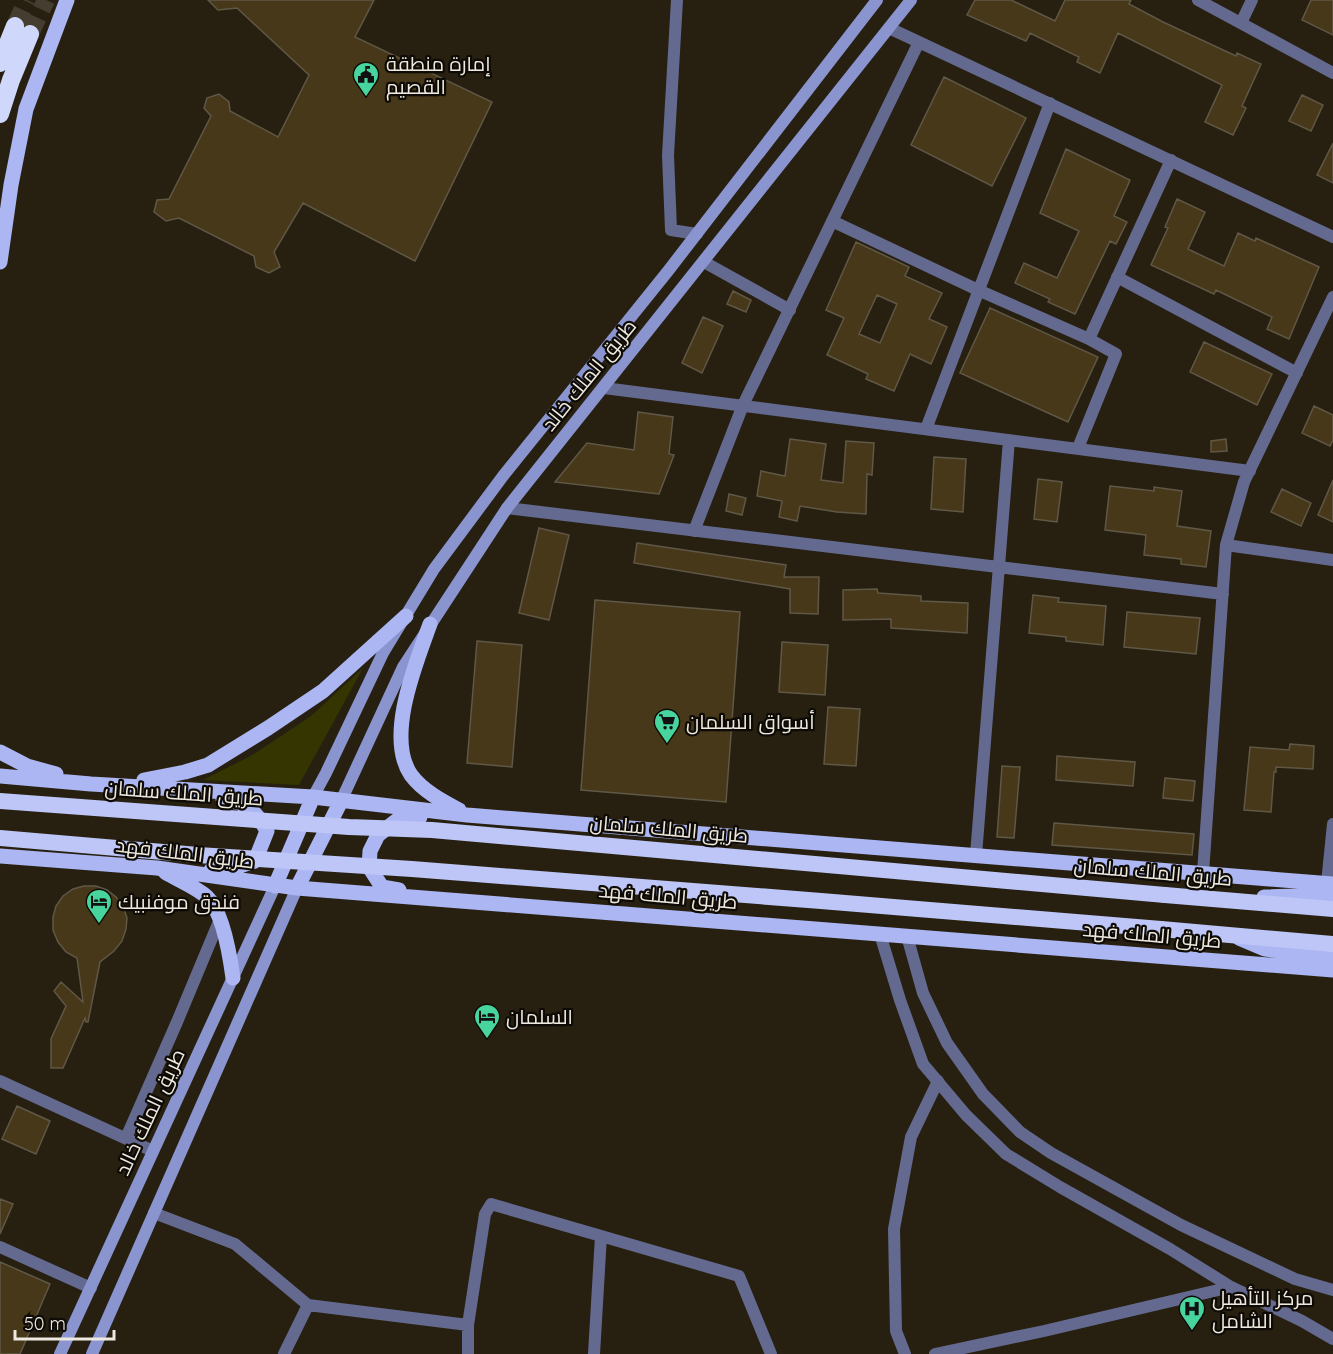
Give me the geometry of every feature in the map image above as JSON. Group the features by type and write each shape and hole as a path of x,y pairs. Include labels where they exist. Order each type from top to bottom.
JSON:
{"highway":[{"path":"0,63 22,30 11,80 0,114"},
{"name":"طريق الملك سلمان","path":"0,801 338,826 444,831 1333,909"},
{"path":"0,838 198,855 470,873 1333,944"}],"main road":[{"path":"0,262 11,185 26,109 67,0"},
{"name":"طريق الملك خالد","path":"313,797 383,652 434,569 503,476 697,234 878,0"},
{"name":"طريق الملك خالد","path":"341,801 403,667 507,508 911,0"},
{"path":"121,785 208,765 323,691 406,616"},
{"path":"430,624 413,671 403,711 401,752 411,775 432,796 464,814"},
{"path":"0,752 27,766 91,784"},
{"path":"0,776 91,784 313,797 464,814 1203,873 1331,887"},
{"path":"121,785 242,802 258,815 267,831 255,861 227,870 157,868"},
{"path":"275,886 313,797"},
{"path":"92,1354 297,888 341,801"},
{"path":"453,900 382,887 369,867 370,851 378,835 400,818 464,814"},
{"name":"طريق الملك فهد","path":"0,856 157,868 297,888 1333,970"},
{"path":"157,868 207,897 220,919 229,951 233,978"},
{"name":"طريق الملك خالد","path":"60,1354 275,886"},
{"path":"1209,899 1331,887"},
{"path":"1236,937 1264,949 1333,957"}],"street":[{"path":"677,0 668,155 671,230 697,234"},
{"path":"1198,0 1333,73"},
{"path":"1241,23 1252,0"},
{"path":"889,28 1333,237"},
{"path":"694,531 743,405 919,42"},
{"path":"926,429 1050,103"},
{"path":"1089,339 1171,160"},
{"path":"832,221 1089,339 1116,354 1078,448"},
{"path":"704,261 790,309"},
{"path":"1117,277 1297,373"},
{"path":"1203,873 1226,545 1244,482 1333,297"},
{"path":"604,387 1250,471"},
{"path":"976,855 1009,440"},
{"path":"507,508 1223,594"},
{"path":"1226,545 1333,560"},
{"path":"1331,887 1333,824"},
{"path":"126,1138 220,919"},
{"path":"880,934 923,1064 966,1115 1006,1154 1231,1287 1302,1321 1333,1340"},
{"path":"907,936 923,993 947,1043 983,1094 1020,1132 1051,1153 1180,1225 1295,1280 1333,1290"},
{"path":"0,1081 153,1151"},
{"path":"905,1354 896,1331 894,1229 911,1137 938,1081"},
{"path":"468,1354 468,1325 485,1214 490,1204 739,1276 771,1354"},
{"path":"154,1213 235,1244 308,1305 468,1325"},
{"path":"594,1354 601,1236"},
{"path":"0,1247 91,1288"},
{"path":"935,1354 1231,1287"},
{"path":"284,1354 308,1305"}],"shaded area":[{"path":"363,668 299,785 203,780 254,754 311,716"}],"building":[{"path":"208,0 374,0 355,37 492,102 415,261 303,203 274,252 280,267 269,273 256,267 254,256 179,218 166,221 154,212 157,200 169,199 211,116 204,108 207,98 219,94 229,102 230,111 278,137 309,75 237,8 218,10"},
{"path":"975,0 1011,0 1055,21 1065,0 1131,0 1129,4 1163,22 1236,56 1237,53 1261,64 1242,106 1246,108 1233,135 1205,122 1222,85 1118,33 1100,73 1077,62 1079,57 1030,33 1026,41 967,15"},
{"path":"1311,0 1333,0 1333,35 1302,20"},
{"path":"944,77 1026,118 992,186 911,145"},
{"path":"1302,95 1323,105 1311,131 1289,121"},
{"path":"1333,143 1333,183 1317,175"},
{"path":"1066,149 1130,180 1114,216 1127,222 1116,244 1110,241 1075,314 1048,302 1050,299 1015,283 1024,263 1057,278 1079,231 1040,213"},
{"path":"1177,199 1205,212 1188,249 1194,252 1224,266 1238,233 1255,241 1256,238 1319,267 1289,339 1267,329 1272,317 1216,290 1214,294 1151,265 1168,228 1165,227"},
{"path":"856,242 909,267 905,276 942,293 929,319 947,327 931,364 910,354 894,391 866,379 868,374 827,355 844,318 826,310","holes":["877,295 897,304 880,343 859,334"]},
{"path":"733,291 751,300 746,312 727,304"},
{"path":"990,308 1098,357 1068,422 960,373"},
{"path":"703,317 723,326 702,373 682,363"},
{"path":"1204,342 1272,374 1257,405 1190,372"},
{"path":"1314,406 1333,415 1333,440 1330,446 1302,433"},
{"path":"638,412 673,417 669,454 674,455 659,494 555,482 587,443 634,450"},
{"path":"790,439 826,444 821,480 843,483 846,441 874,443 872,475 867,474 866,514 800,506 797,521 779,517 782,501 757,496 761,471 785,476"},
{"path":"1226,439 1227,451 1211,452 1211,441"},
{"path":"934,457 966,459 963,512 931,509"},
{"path":"1038,479 1062,482 1057,522 1034,519"},
{"path":"1333,480 1333,522 1318,515"},
{"path":"1110,486 1154,491 1154,487 1182,491 1177,526 1211,531 1206,567 1181,564 1181,559 1144,555 1146,535 1105,530"},
{"path":"1282,489 1311,503 1301,526 1271,512"},
{"path":"729,494 746,498 742,515 726,511"},
{"path":"539,528 569,535 549,620 519,613"},
{"path":"637,543 786,565 784,577 819,577 818,614 790,613 790,589 634,563"},
{"path":"877,589 878,593 921,596 921,601 968,603 967,633 891,628 891,619 843,620 843,590"},
{"path":"1033,595 1059,598 1058,602 1106,606 1103,645 1066,641 1066,637 1029,633"},
{"path":"595,600 740,612 726,802 581,790"},
{"path":"1127,612 1200,618 1196,654 1124,647"},
{"path":"477,641 522,645 512,767 467,763"},
{"path":"782,642 828,645 825,695 779,692"},
{"path":"828,707 860,709 856,766 824,764"},
{"path":"1290,744 1314,746 1313,769 1276,767 1271,812 1244,810 1250,747 1289,750"},
{"path":"1057,756 1135,762 1133,786 1056,780"},
{"path":"1002,766 1020,767 1014,838 997,837"},
{"path":"1165,778 1195,781 1193,801 1163,798"},
{"path":"1054,823 1194,834 1192,855 1052,845"},
{"path":"96,886 116,897 123,906 127,918 126,929 122,941 100,962 88,1022 85,1018 63,1068 51,1068 51,1039 66,1006 54,991 61,982 83,1002 77,958 66,952 58,942 53,930 53,917 56,906 63,896 73,889"},
{"path":"17,1106 50,1121 36,1154 2,1139"},
{"path":"0,1199 13,1204 0,1234"},
{"path":"0,1262 50,1284 20,1354 0,1354"}],"tunnel":[{"path":"15,26 27,0"},
{"path":"30,34 46,0"}],"place":[{"name":"إمارة منطقة القصيم","path":"366,98"},
{"name":"أسواق السلمان","path":"667,745"},
{"name":"فندق موفنبيك","path":"99,925"},
{"name":"السلمان","path":"487,1040"},
{"name":"مركز التأهيل الشامل","path":"1192,1332"}]}
